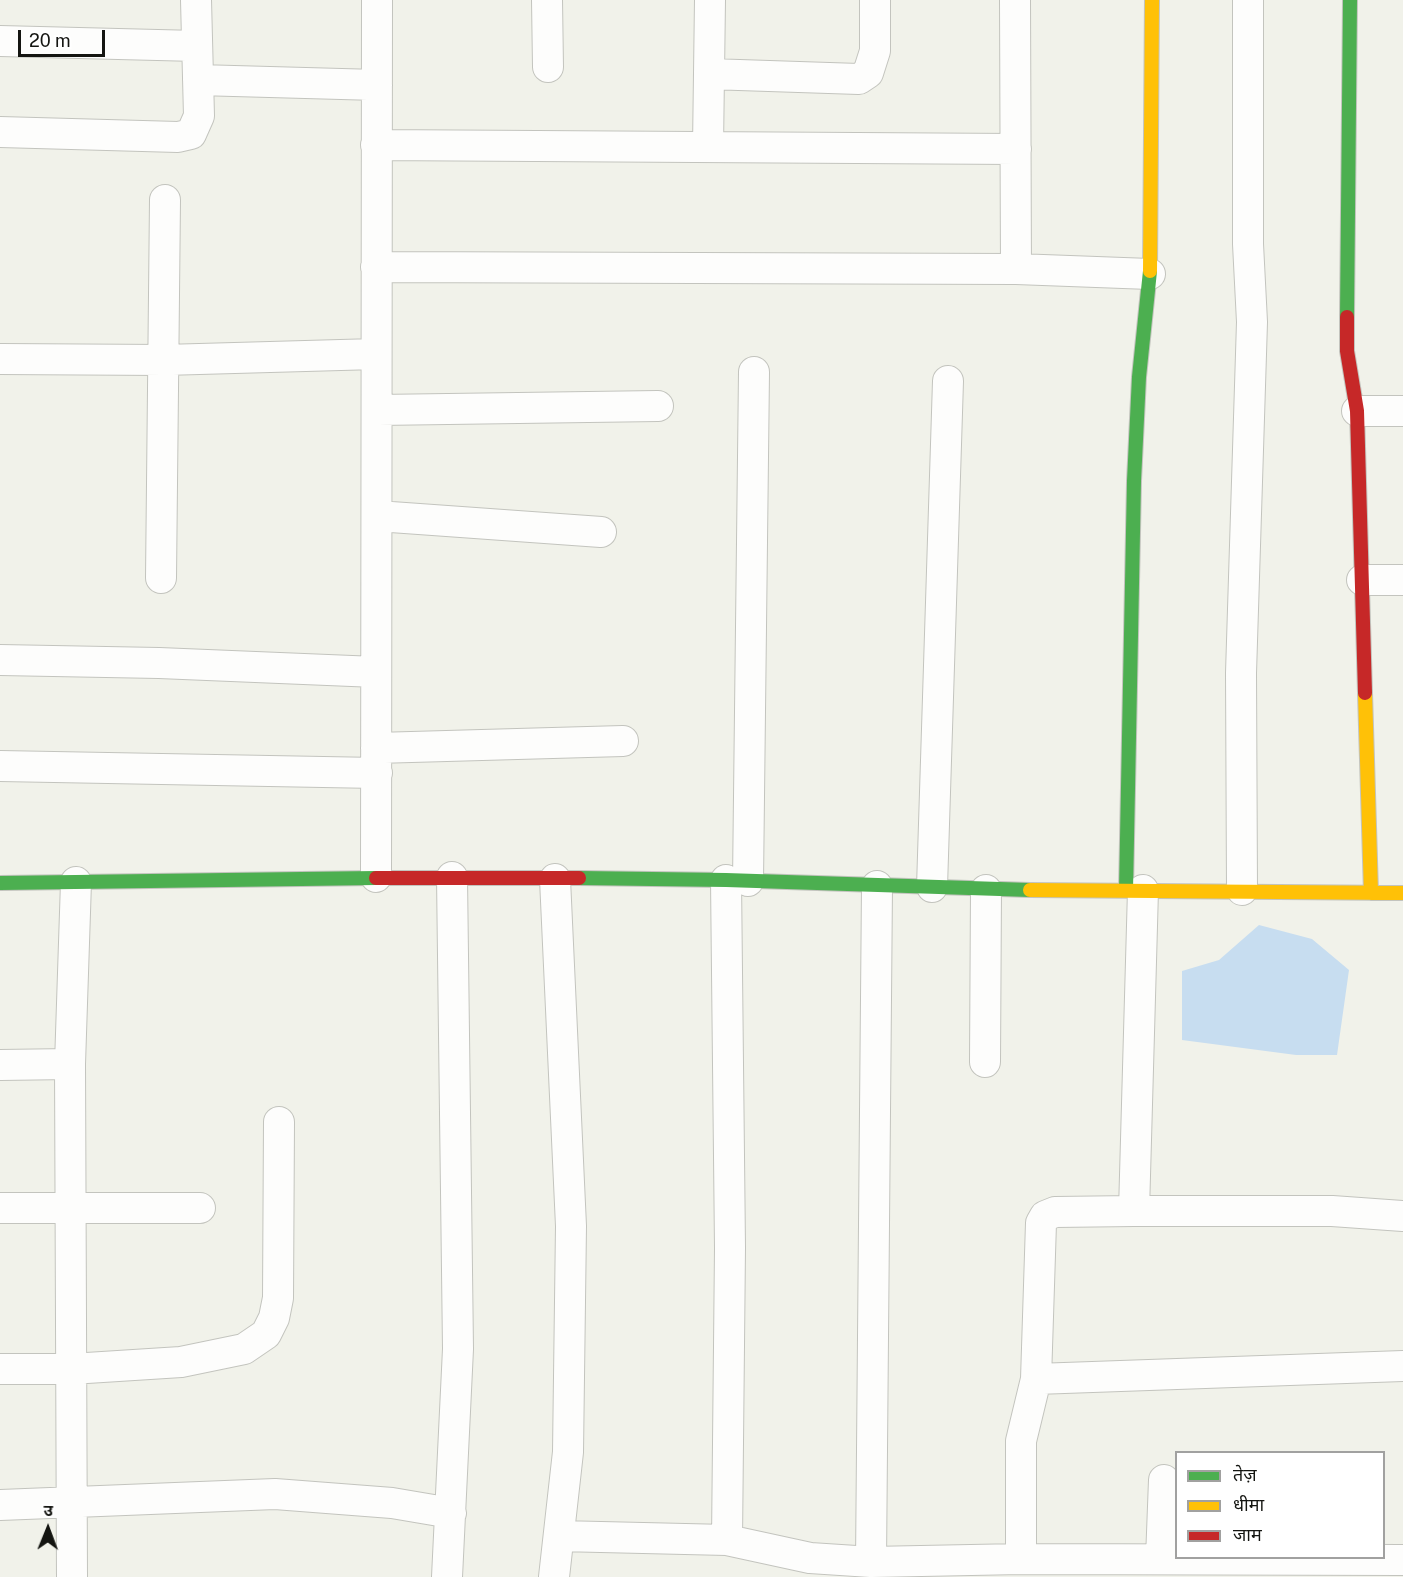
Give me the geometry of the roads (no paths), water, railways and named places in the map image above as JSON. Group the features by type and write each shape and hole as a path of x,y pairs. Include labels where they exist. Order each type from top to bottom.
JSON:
{"street":[{"path":"0,132 178,137 191,134 199,116 196,0"},
{"path":"376,877 377,0"},
{"path":"547,0 548,67"},
{"path":"708,147 710,0"},
{"path":"709,74 859,79 868,74 873,58 875,0"},
{"path":"1016,0 1016,269"},
{"path":"1134,1211 1134,481 1139,378 1150,274 1152,0"},
{"path":"1242,890 1241,673 1252,322 1248,244 1248,0"},
{"path":"1350,0 1347,351 1357,411 1371,893"},
{"path":"0,40 198,46"},
{"path":"198,80 377,85"},
{"path":"376,145 1017,149"},
{"path":"161,578 165,200"},
{"path":"376,267 1016,269 1150,274"},
{"path":"0,359 164,360 376,354"},
{"path":"727,1540 737,881 754,372"},
{"path":"932,887 948,381"},
{"path":"378,410 658,406"},
{"path":"1357,411 1403,411"},
{"path":"376,516 602,532"},
{"path":"1362,580 1403,580"},
{"path":"0,660 159,663 376,672"},
{"path":"0,766 376,761 623,741"},
{"path":"0,883 452,877 737,881 986,890 1242,890 1403,893"},
{"path":"447,1577 458,1349 452,877"},
{"path":"554,1577 568,1452 571,1226 555,879"},
{"path":"72,1577 69,1208 70,1064 76,882"},
{"path":"871,1562 877,886"},
{"path":"985,1062 986,890"},
{"path":"0,1065 70,1064"},
{"path":"0,1369 71,1369 181,1362 224,1355 244,1349 266,1334 274,1318 278,1298 279,1122"},
{"path":"0,1208 200,1208"},
{"path":"1021,1558 1021,1442 1036,1378 1041,1222 1045,1216 1055,1212 1134,1211 1332,1211 1403,1216"},
{"path":"1036,1378 1403,1366"},
{"path":"1161,1559 1164,1480"},
{"path":"0,1505 71,1504 216,1494 275,1494 392,1503 451,1513"},
{"path":"559,1536 727,1540 809,1568 871,1562 1021,1558 1161,1559 1212,1568 1403,1560"}],"water":[{"path":"1259,925 1312,939 1349,970 1337,1055 1296,1055 1182,1040 1182,971 1219,960"}]}
